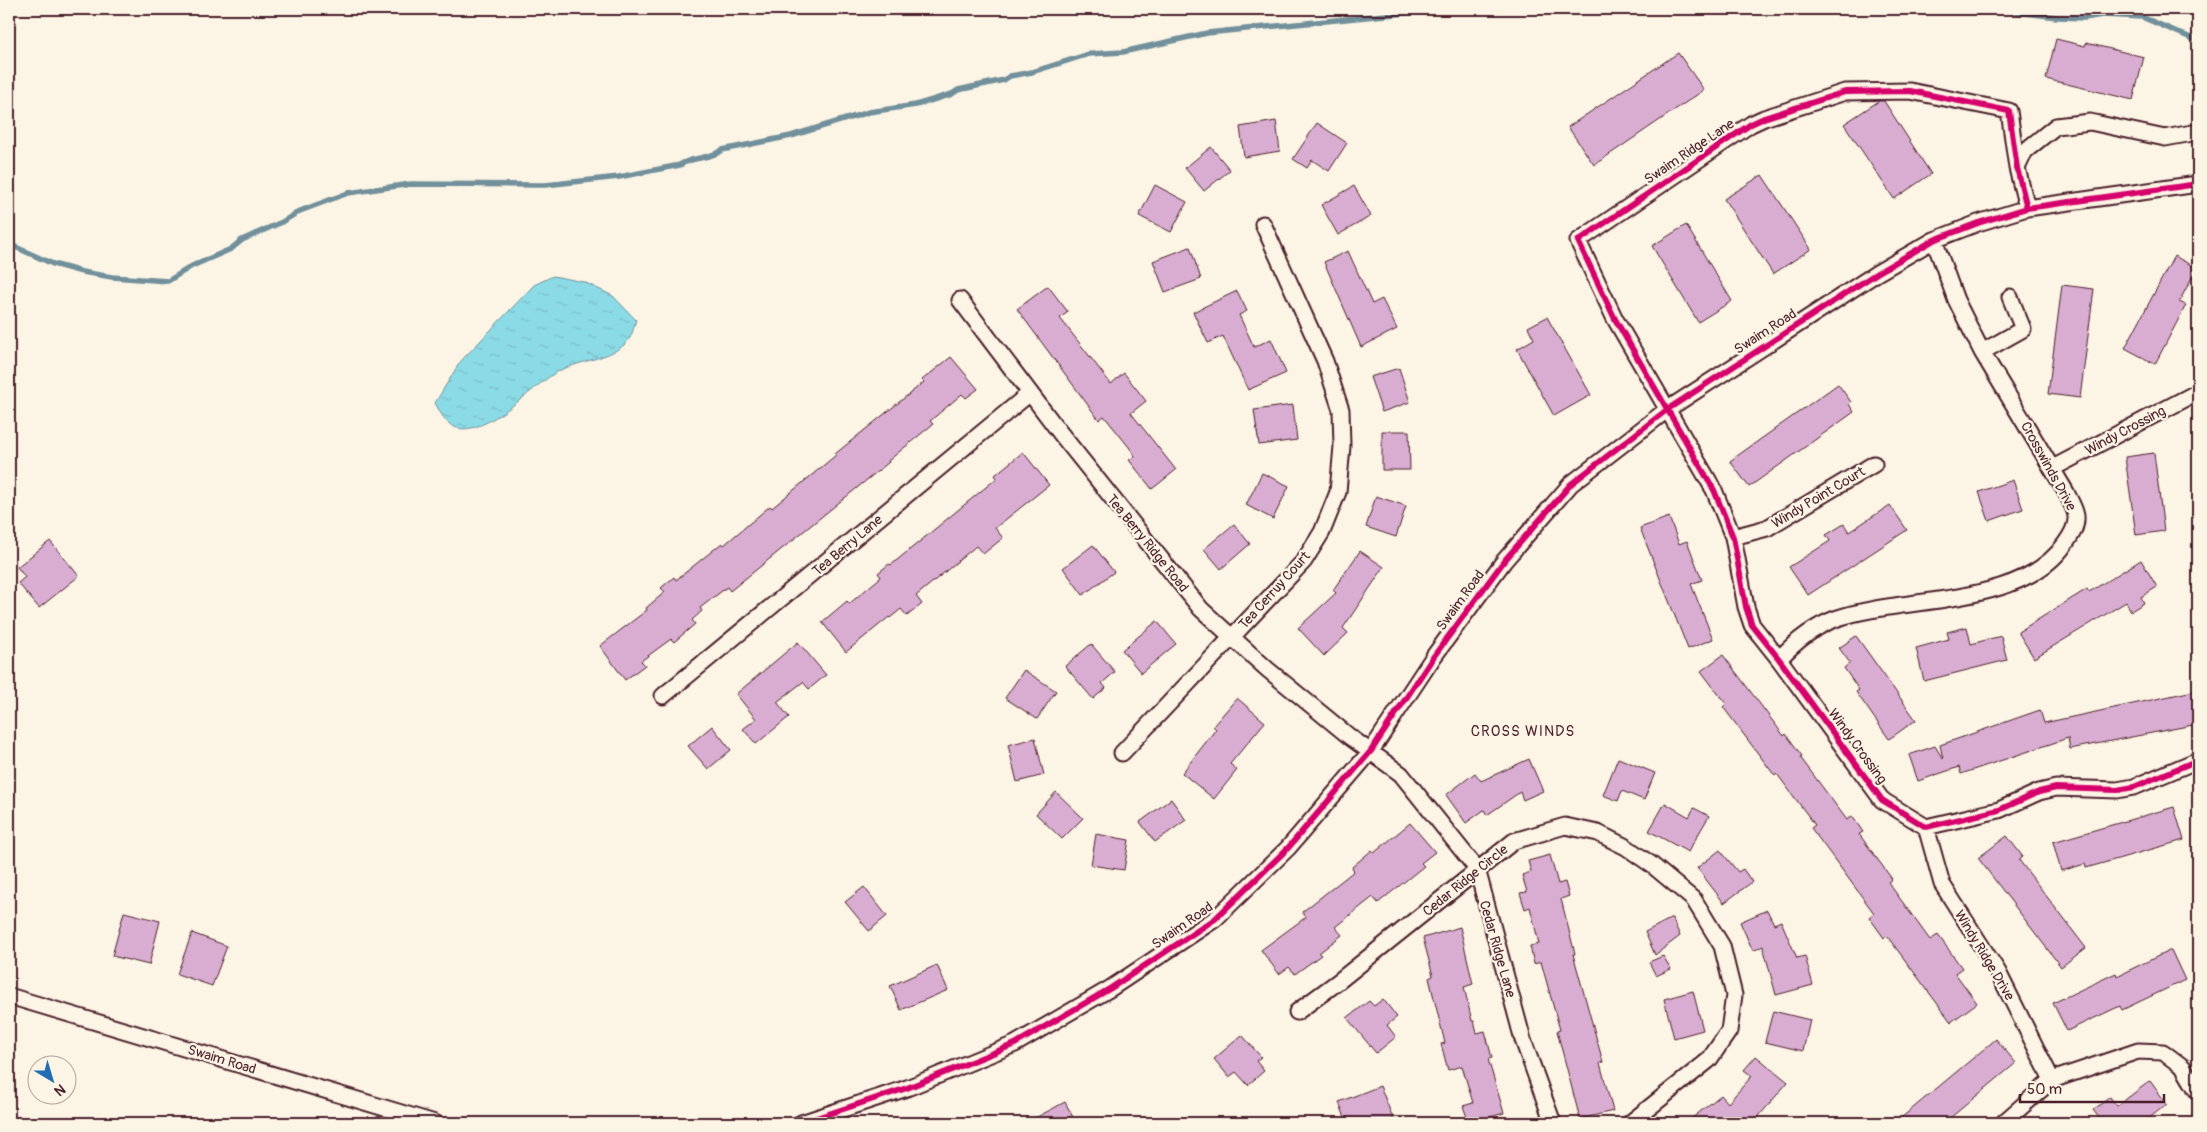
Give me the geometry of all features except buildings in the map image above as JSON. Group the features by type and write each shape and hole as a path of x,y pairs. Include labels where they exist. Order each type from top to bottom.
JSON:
{"street":[{"name":"Swaim Ridge Lane","path":"1668,409 1615,318 1578,240 1751,124 1845,92 1910,90 2009,111 2017,168"},
{"path":"2027,208 2017,168 2025,151 2056,126 2090,122 2165,138 2198,132"},
{"name":"Swaim Road","path":"801,1123 907,1088 1011,1045 1111,988 1215,919 1288,848 1371,751 1434,656 1504,561 1571,484 1668,409 1877,273 1934,240 1978,223 2027,208 2198,184"},
{"name":"Tea Cerruy Court","path":"1122,753 1304,561 1322,532 1338,492 1342,446 1341,410 1325,361 1263,224"},
{"name":"Crosswinds Drive","path":"1779,659 1794,643 1834,620 1876,610 1972,595 1997,588 2029,574 2051,560 2073,533 2076,515 2053,468 1982,352 1956,300 1934,240"},
{"path":"1982,352 2024,329 2010,297"},
{"name":"Tea Berry Ridge Road","path":"960,300 1030,393 1201,609 1267,669 1371,751"},
{"name":"Windy Crossing","path":"2053,468 2198,392"},
{"name":"Tea Berry Lane","path":"663,696 1030,393"},
{"name":"Windy Crossing","path":"1668,409 1714,490 1733,537 1746,607 1752,625 1882,800 1926,828"},
{"name":"Windy Point Court","path":"1733,537 1767,528 1874,464"},
{"name":"Cedar Ridge Lane","path":"1371,751 1401,774 1476,869 1524,1040 1552,1123"},
{"path":"1926,828 1999,810 2039,792 2056,788 2117,790 2134,787 2198,760"},
{"name":"Cedar Ridge Circle","path":"1296,1012 1340,982 1476,869 1514,841 1565,826 1598,833 1626,847 1694,900 1722,946 1734,995 1729,1031 1710,1060 1630,1123"},
{"name":"Windy Ridge Drive","path":"1926,828 1942,884 1998,972 2052,1080"},
{"name":"Swaim Road","path":"9,996 436,1123"},
{"path":"2003,1123 2052,1080 2138,1050 2163,1052 2184,1067 2198,1092"}],"water":[{"path":"553,276 584,282 613,296 636,320 628,341 604,356 573,365 555,373 508,409 481,425 469,429 457,428 450,424 435,403 460,362 534,285"}],"waterway":[{"path":"9,244 53,264 82,272 112,277 168,281 192,266 231,249 242,240 282,222 300,211 348,193 411,184 545,185 619,177 680,165 722,150 791,136 869,112 916,105 952,94 958,90 1004,80 1010,76 1032,72 1089,54 1123,52 1207,33 1445,9"},
{"path":"1993,9 2057,17 2085,18 2102,15 2142,17 2198,41"}],"cycle path":[{"path":"2027,208 2017,168 2009,111 1910,91 1845,92 1751,124 1578,241 1615,319 1714,490 1733,537 1746,607 1752,625 1882,800 1926,827 1999,810 2039,792 2056,788 2117,790 2134,787 2198,760"},
{"path":"801,1123 907,1088 1015,1044 1111,988 1215,919 1288,848 1371,751 1434,656 1504,561 1571,484 1668,409 1877,273 1934,240 1978,223 2027,208 2198,184"}],"district":[{"name":"CROSS WINDS","path":"1523,731"}]}
